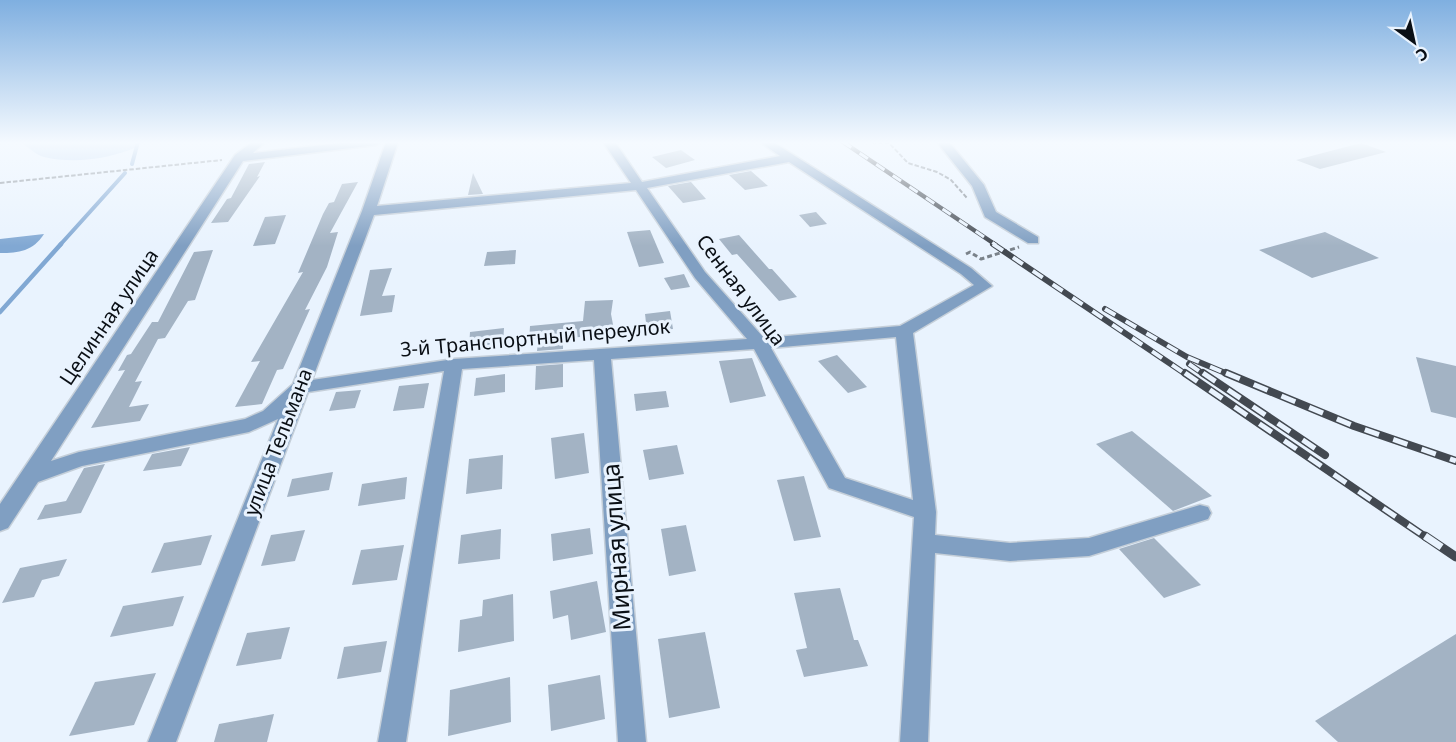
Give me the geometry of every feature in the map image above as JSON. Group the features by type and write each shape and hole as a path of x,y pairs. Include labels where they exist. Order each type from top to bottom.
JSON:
{"street":[{"name":"Целинная улица","path":"0,522 227,177"},
{"name":"улица Тельмана","path":"162,742 380,177"},
{"name":"Сенная улица","path":"633,177 700,275 759,343 837,483 925,512"},
{"path":"369,211 640,186 691,177"},
{"name":"3-й Транспортный переулок","path":"298,388 454,364 602,352 845,338 904,331 984,286 966,271 820,177"},
{"path":"971,177 978,185 990,214 1033,240"},
{"path":"904,331 925,512 914,742"},
{"name":"Мирная улица","path":"602,352 632,742"},
{"path":"392,742 454,364"},
{"path":"28,477 79,459 249,425 270,416 298,388"},
{"path":"923,543 1010,552 1089,547 1200,513"}],"path":[{"path":"0,183 61,177"},
{"path":"946,177 969,200 986,203"}],"shaded area":[{"path":"44,234 40,240 25,250 0,253 0,239"}],"building":[{"path":"242,177 260,177 228,222 211,223 227,199 231,198"},
{"path":"472,177 475,177 483,194 468,195"},
{"path":"731,177 757,177 768,186 745,190"},
{"path":"358,182 330,233 338,232 327,267 305,310 310,309 283,369 277,370 262,404 235,407 260,361 251,362 303,272 298,273 329,203 334,202 342,184"},
{"path":"691,182 706,199 683,203 668,186"},
{"path":"816,212 827,224 810,227 799,215"},
{"path":"286,215 275,244 253,246 265,217"},
{"path":"650,230 664,263 639,267 627,232"},
{"path":"1325,232 1379,258 1312,278 1259,250"},
{"path":"739,235 797,297 779,301 737,254 732,255 719,239"},
{"path":"213,250 195,300 188,301 165,338 158,339 135,382 142,381 129,407 149,404 140,421 91,428 125,370 118,371 127,355 131,354 152,322 158,322 194,252"},
{"path":"516,250 515,264 484,266 487,252"},
{"path":"392,268 382,296 395,295 392,312 360,316 370,270"},
{"path":"684,274 690,287 671,290 664,278"},
{"path":"613,300 611,314 615,335 563,338 563,349 537,351 538,341 529,342 530,326 583,321 585,301"},
{"path":"670,311 673,329 647,331 645,314"},
{"path":"504,328 503,345 469,349 470,332"},
{"path":"837,355 867,387 848,393 818,361"},
{"path":"1416,357 1456,366 1456,418 1431,412"},
{"path":"752,358 766,396 730,403 719,361"},
{"path":"563,364 563,387 535,390 536,366"},
{"path":"505,374 505,392 474,396 476,378"},
{"path":"429,383 424,408 393,411 399,386"},
{"path":"361,390 355,408 329,411 336,392"},
{"path":"666,391 669,407 636,411 634,394"},
{"path":"1132,431 1212,496 1173,511 1096,444"},
{"path":"584,433 589,473 555,479 551,438"},
{"path":"677,445 684,474 649,480 643,450"},
{"path":"190,447 181,466 143,471 152,454"},
{"path":"503,455 502,489 466,494 469,459"},
{"path":"105,464 81,513 37,520 45,505 66,501 84,468"},
{"path":"333,472 329,490 287,497 292,479"},
{"path":"804,476 821,537 794,541 777,480"},
{"path":"407,477 405,499 358,506 362,484"},
{"path":"686,525 696,571 669,576 661,529"},
{"path":"590,528 593,554 553,561 551,534"},
{"path":"501,529 500,559 458,564 461,535"},
{"path":"305,530 295,561 261,566 271,535"},
{"path":"212,535 201,565 151,573 164,543"},
{"path":"1154,538 1201,585 1164,598 1119,549"},
{"path":"404,545 397,580 352,585 361,550"},
{"path":"67,559 59,576 42,580 34,597 2,603 20,568"},
{"path":"597,581 606,632 571,640 568,615 553,619 550,591"},
{"path":"840,588 854,640 858,640 868,666 804,677 796,650 807,648 794,593"},
{"path":"513,594 514,641 458,652 460,620 482,616 483,600"},
{"path":"184,596 173,626 110,637 123,606"},
{"path":"290,627 281,659 236,666 247,633"},
{"path":"705,632 720,708 669,718 658,639"},
{"path":"1456,634 1456,742 1338,742 1315,721"},
{"path":"387,641 381,672 337,679 344,647"},
{"path":"156,673 134,725 69,736 95,682"},
{"path":"600,675 605,719 551,731 548,685"},
{"path":"510,677 511,722 448,736 450,690"},
{"path":"274,714 267,742 214,742 219,724"}],"waterway":[{"path":"60,245 122,177"},
{"path":"0,312 61,244"}],"railway":[{"path":"894,177 996,245"},
{"path":"993,244 1187,375"},
{"path":"1105,309 1187,357 1230,375"},
{"path":"1189,364 1205,375"},
{"path":"1185,373 1427,538"},
{"path":"1203,373 1325,455"},
{"path":"1226,373 1354,426 1456,461"},
{"path":"1425,536 1456,557"}]}
